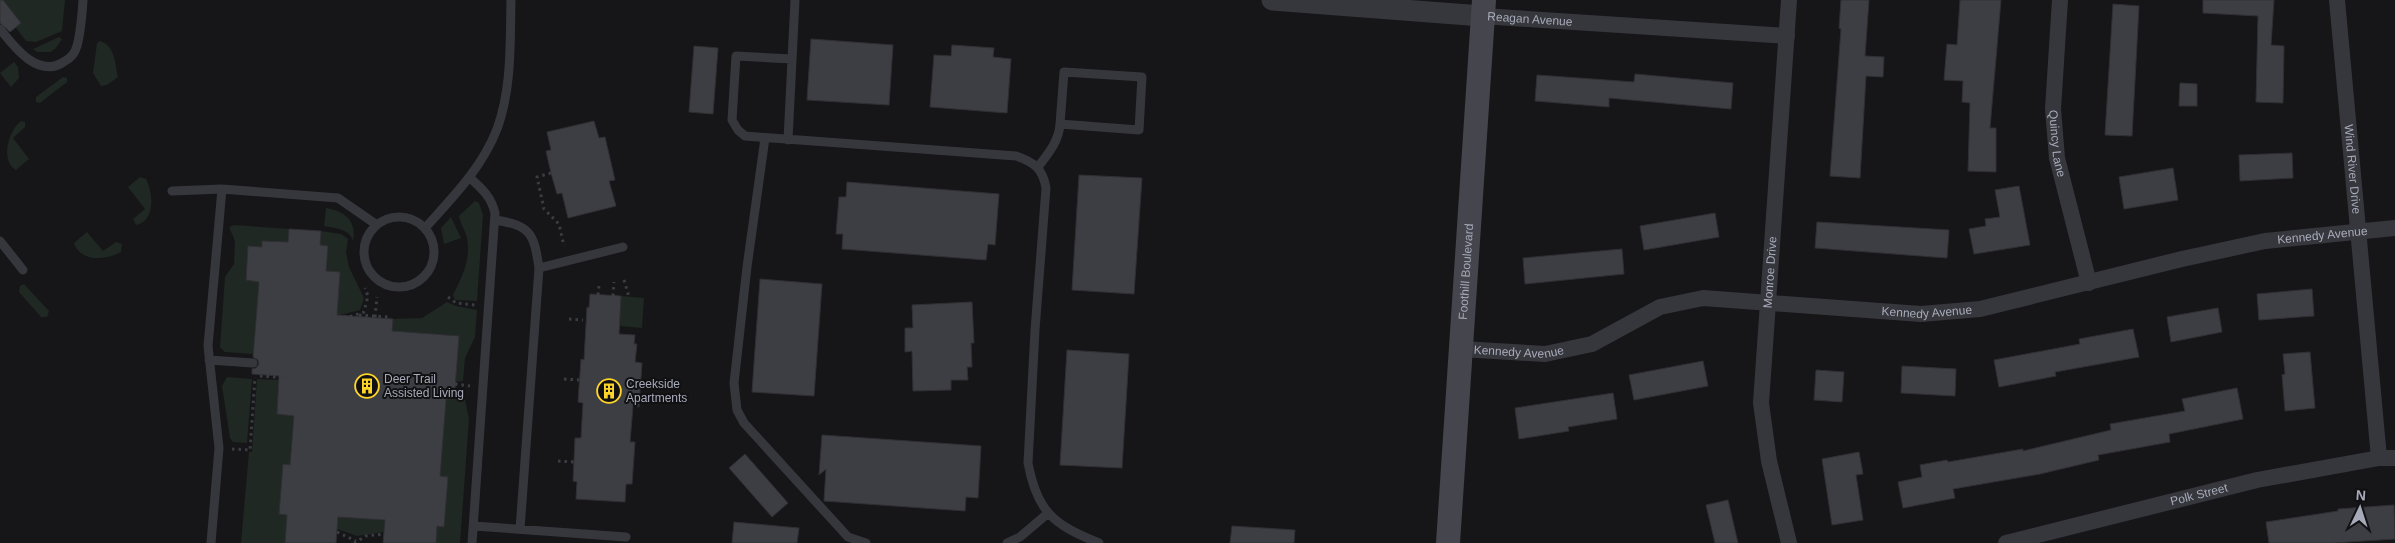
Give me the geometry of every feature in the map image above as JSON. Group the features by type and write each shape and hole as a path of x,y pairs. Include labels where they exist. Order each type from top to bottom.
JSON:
{"main road":[{"name":"Foothill Boulevard","path":"1448,543 1483,8"}],"street":[{"name":"Reagan Avenue","path":"1272,0 1483,8 1787,36"},
{"name":"Monroe Drive","path":"1789,543 1768,461 1761,403 1790,0"},
{"name":"Quincy Lane","path":"2060,0 2052,109 2057,158 2089,283"},
{"name":"Wind River Drive","path":"2337,0 2358,232 2387,458"},
{"name":"Kennedy Avenue","path":"1460,349 1545,354 1592,344 1660,307 1703,298 1767,301 1921,314 1980,309 2182,258 2265,241 2395,228"},
{"name":"Polk Street","path":"2006,543 2257,480 2387,458"}],"lane":[{"path":"0,29 14,46 33,63 45,67 60,65 70,58 76,48 83,0"},
{"path":"425,228 469,177 496,130 504,106 508,81 511,0"},
{"path":"788,140 795,0"},
{"path":"792,58 736,56 732,120 738,130 745,136 1016,156 1038,167 1044,177 1046,188 1035,330 1028,463 1032,482 1047,514 1061,526 1093,542"},
{"path":"1038,167 1056,141 1060,124 1064,72 1142,77 1139,130 1060,124"},
{"path":"765,138 746,267 734,383 737,410 744,423 848,537 858,543 866,543"},
{"path":"469,177 484,190 492,201 495,220 472,543"},
{"path":"172,191 222,189 338,198 376,225"},
{"path":"211,543 219,448 208,346 222,189"},
{"path":"394,217 405,217 425,228 432,238 434,250 433,262 428,274 419,282 408,287 395,288 383,285 373,278 363,258 367,236 376,225 394,217"},
{"path":"495,220 515,222 528,230 536,242 539,268 520,529"},
{"path":"0,241 23,270"},
{"path":"539,268 623,247"},
{"path":"209,360 253,363"},
{"path":"1007,543 1020,537 1047,514"},
{"path":"474,526 626,537"}],"path":[{"path":"551,173 537,177 544,209 559,224 564,246"},
{"path":"624,280 628,297"},
{"path":"613,296 614,282"},
{"path":"598,295 599,286"},
{"path":"358,315 364,312 367,305 368,296 364,288"},
{"path":"375,317 377,297"},
{"path":"448,297 456,303 477,305"},
{"path":"324,317 336,318 358,315 388,317"},
{"path":"569,319 583,320"},
{"path":"219,448 250,450 256,375 289,378"},
{"path":"564,378 580,380"},
{"path":"558,461 574,462"},
{"path":"337,532 355,542 376,534 384,534"}],"shaded area":[{"path":"0,0 65,0 62,31 36,42 26,41 0,7"},
{"path":"59,37 62,39 55,49 50,52 37,52 33,49"},
{"path":"100,41 109,46 115,61 118,77 107,85 101,86 93,73 97,43"},
{"path":"14,62 18,67 19,78 11,87 0,73"},
{"path":"63,77 67,78 67,82 40,103 36,102 36,97"},
{"path":"21,121 25,122 25,127 13,138 29,159 16,170 11,166 7,153 12,132"},
{"path":"140,177 146,179 150,191 151,205 147,218 136,225 133,219 145,209 128,187"},
{"path":"475,201 479,203 483,215 477,301 455,300 453,295 465,268 468,254 467,238 459,216"},
{"path":"326,208 344,214 348,218 353,228 353,241 349,234 337,228 324,226"},
{"path":"451,217 461,238 444,244 441,228"},
{"path":"234,225 289,229 288,242 262,241 262,247 248,247 246,280 259,281 253,354 225,352 220,347 225,277 234,264 235,241 229,227"},
{"path":"321,231 341,234 348,239 346,252 349,267 364,298 360,310 336,316 326,271 328,246 320,245"},
{"path":"87,232 103,251 116,242 122,244 121,252 101,258 88,257 82,254 74,243"},
{"path":"24,284 49,311 47,317 41,317 19,292 20,286"},
{"path":"621,296 644,298 642,328 619,326"},
{"path":"447,302 456,306 477,310 475,337 465,358 463,381 455,382 459,336 392,331 393,319 422,318"},
{"path":"227,377 252,379 247,443 233,442 230,438 222,386"},
{"path":"257,379 279,380 277,414 294,416 290,465 283,465 279,514 287,515 285,543 241,543 249,452 252,452"},
{"path":"447,387 463,390 469,419 460,543 436,543 437,526 444,527 448,477 440,476"},
{"path":"338,517 385,520 384,532 357,536 337,529"}],"building":[{"path":"0,0 3,0 21,23 10,32 0,23"},
{"path":"1841,0 1869,0 1865,56 1884,57 1883,77 1866,76 1860,178 1830,176 1841,29 1839,28"},
{"path":"1960,0 2001,0 1990,128 1996,128 1996,172 1968,171 1970,103 1962,102 1963,81 1944,80 1947,44 1957,45"},
{"path":"2203,0 2274,0 2271,45 2284,46 2283,103 2256,102 2258,16 2203,13"},
{"path":"2113,4 2139,6 2132,136 2105,135"},
{"path":"811,39 893,45 889,105 807,100"},
{"path":"952,45 994,48 993,57 1011,59 1007,113 930,107 934,55 951,56"},
{"path":"694,46 718,48 713,114 689,112"},
{"path":"1635,74 1733,83 1731,109 1609,98 1609,107 1535,101 1537,75 1634,82"},
{"path":"2180,83 2197,84 2197,106 2179,106"},
{"path":"594,121 599,138 605,137 615,180 609,181 616,206 568,218 562,193 557,194 551,173 546,151 551,150 547,132"},
{"path":"2292,153 2293,178 2240,181 2239,155"},
{"path":"2173,168 2178,200 2124,209 2119,177"},
{"path":"1079,175 1142,178 1134,294 1072,290"},
{"path":"847,182 999,194 995,245 988,244 986,260 842,249 843,234 836,234 839,197 846,197"},
{"path":"2019,186 2030,245 1974,254 1969,229 1986,226 1985,219 2000,217 1995,190"},
{"path":"1715,213 1719,237 1644,250 1640,226"},
{"path":"1817,222 1949,230 1947,258 1815,248"},
{"name":"Deer Trail Assisted Living","path":"289,229 321,231 320,245 328,246 326,271 340,272 337,315 393,319 392,331 459,336 455,388 447,387 440,476 448,477 444,527 437,526 436,543 383,543 385,520 338,517 336,543 285,543 287,515 279,514 283,464 290,465 294,416 277,414 279,376 252,374 252,369 256,368 259,364 258,360 253,357 259,282 246,280 248,246 262,247 262,241 288,242"},
{"path":"1622,249 1624,274 1525,284 1523,258"},
{"path":"760,279 822,284 814,396 752,392"},
{"path":"2312,289 2314,316 2259,320 2257,294"},
{"name":"Creekside Apartments","path":"590,294 621,296 619,334 635,335 634,344 637,344 635,362 642,363 639,407 633,406 630,442 635,442 632,484 626,484 625,502 576,499 577,482 573,481 575,438 581,438 583,403 578,402 581,359 584,360 587,307 589,308"},
{"path":"972,302 974,343 971,343 972,367 967,367 968,380 951,380 951,390 913,391 912,351 905,352 905,328 913,328 912,305"},
{"path":"2218,308 2222,332 2171,342 2167,317"},
{"path":"2133,329 2139,357 2055,372 2056,376 1999,387 1994,360 2080,344 2079,339"},
{"path":"1067,350 1129,354 1122,468 1060,465"},
{"path":"2310,352 2315,408 2285,411 2282,375 2285,374 2283,354"},
{"path":"1703,361 1708,386 1634,400 1629,375"},
{"path":"1902,366 1956,369 1955,396 1901,393"},
{"path":"1816,370 1844,372 1842,402 1814,400"},
{"path":"2237,388 2243,419 2169,434 2170,442 2098,455 2099,460 2040,474 1953,489 1955,498 1903,508 1898,482 1922,477 1920,465 2023,449 2023,451 2111,430 2110,424 2185,411 2182,399"},
{"path":"1613,393 1617,419 1568,427 1569,431 1519,439 1515,408"},
{"path":"822,435 981,446 978,498 966,497 965,511 824,501 826,469 819,475"},
{"path":"1859,452 1863,474 1856,475 1863,520 1832,525 1822,459"},
{"path":"745,454 788,503 772,517 729,468"},
{"path":"1728,500 1738,543 1715,543 1706,505"},
{"path":"2394,505 2395,539 2333,543 2269,543 2266,522 2338,511 2338,509"},
{"path":"734,522 799,528 797,543 732,543"},
{"path":"1232,526 1295,530 1294,543 1230,543"}],"place":[{"name":"Deer Trail Assisted Living","path":"367,386"},
{"name":"Creekside Apartments","path":"609,391"}]}
